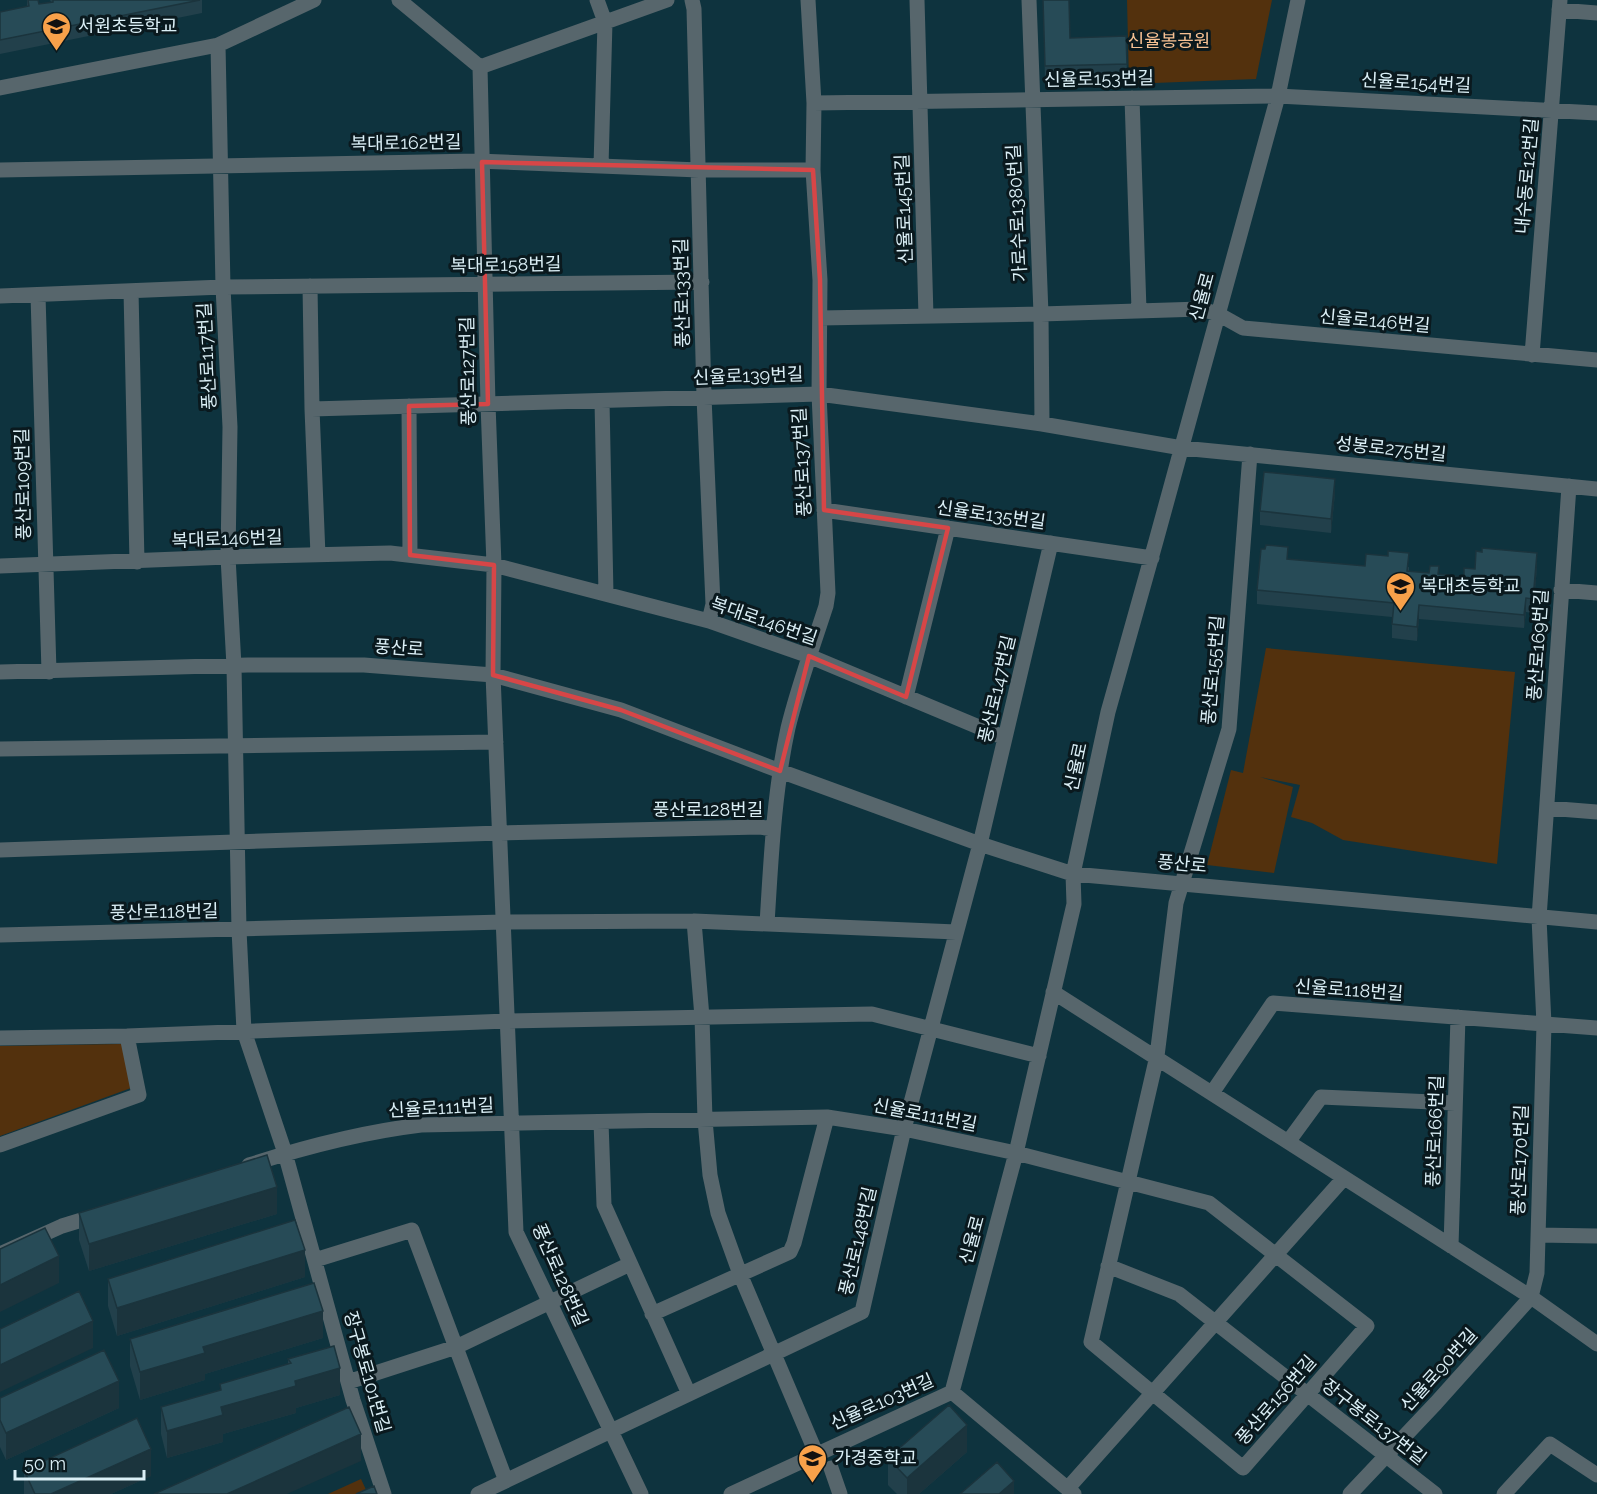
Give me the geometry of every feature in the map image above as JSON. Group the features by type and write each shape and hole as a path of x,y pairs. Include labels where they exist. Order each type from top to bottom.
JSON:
{"street":[{"path":"0,88 218,45 314,0"},
{"path":"399,0 480,67 667,0"},
{"path":"597,0 605,22 601,166"},
{"name":"풍산로133번길","path":"692,0 699,170 704,397 713,604 709,621"},
{"name":"풍산로137번길","path":"780,771 788,727 826,606 828,593 819,394 820,280 813,170 814,103 808,0"},
{"path":"917,0 920,101"},
{"name":"가로수로1380번길","path":"1029,0 1041,314 1042,424"},
{"name":"신율로","path":"952,1392 1016,1153 1074,904 1073,874 1108,712 1278,96 1298,0"},
{"path":"1559,5 1597,13"},
{"name":"내수동로12번길","path":"1532,355 1559,5"},
{"name":"풍산로117번길","path":"218,45 223,287 230,427 228,557 234,666"},
{"name":"풍산로127번길","path":"480,67 494,565 493,675"},
{"name":"신율로153번길","path":"814,103 1278,96"},
{"name":"신율로154번길","path":"1278,96 1597,113"},
{"path":"1132,98 1139,310"},
{"name":"신율로145번길","path":"920,101 926,316"},
{"name":"복대로162번길","path":"0,170 482,162 699,170 813,170"},
{"name":"복대로158번길","path":"0,296 223,287 702,282"},
{"path":"310,286 318,555"},
{"path":"131,291 137,562"},
{"name":"풍산로109번길","path":"38,295 49,672"},
{"path":"820,318 1201,309 1218,314"},
{"name":"신율로146번길","path":"1218,314 1243,328 1597,360"},
{"name":"신율로139번길","path":"312,409 819,394 1042,424 1182,448"},
{"path":"602,401 606,594"},
{"path":"409,406 410,555"},
{"name":"성봉로275번길","path":"1182,448 1597,489"},
{"name":"풍산로155번길","path":"1181,884 1229,729 1250,454"},
{"name":"풍산로169번길","path":"1539,918 1569,486"},
{"name":"신율로135번길","path":"824,510 1152,558"},
{"path":"906,697 948,528"},
{"name":"풍산로147번길","path":"980,844 1051,543"},
{"name":"복대로146번길","path":"0,566 390,553 494,565 709,621 809,656 1005,738"},
{"path":"1561,590 1597,593"},
{"name":"풍산로","path":"0,672 364,665 493,675 621,710 980,844 1073,874 1597,922"},
{"name":"풍산로118번길","path":"234,666 239,930 244,1031 285,1153"},
{"name":"풍산로128번길","path":"493,675 516,1232 641,1494"},
{"path":"0,749 496,742"},
{"path":"766,924 780,771"},
{"path":"1546,808 1597,812"},
{"name":"풍산로128번길","path":"237,842 500,833 760,827 773,829"},
{"path":"0,850 237,842"},
{"name":"풍산로148번길","path":"478,1494 862,1312 904,1129 980,844"},
{"name":"풍산로156번길","path":"1128,1181 1209,1203 1367,1326 1244,1468 1090,1342 1157,1056 1176,903 1181,884"},
{"name":"풍산로170번길","path":"1531,1297 1537,1273 1544,1024 1539,918"},
{"path":"694,921 702,1017 705,1120 710,1175 718,1213 740,1274 816,1453"},
{"path":"503,922 694,921 956,932"},
{"name":"풍산로118번길","path":"0,935 503,922"},
{"path":"1053,992 1157,1056 1212,1094 1531,1297 1597,1344"},
{"name":"신율로118번길","path":"1212,1094 1273,1003 1458,1017"},
{"path":"0,1038 128,1036 507,1021 872,1014 1039,1056"},
{"path":"1458,1017 1597,1028"},
{"name":"풍산로166번길","path":"1451,1246 1458,1017"},
{"path":"0,1145 139,1095 128,1036"},
{"path":"1288,1142 1321,1097 1455,1103"},
{"path":"652,1314 790,1252 827,1117"},
{"name":"신율로111번길","path":"240,1168 285,1153 380,1130 421,1125 827,1117 904,1129 1016,1153 1128,1181"},
{"path":"601,1122 604,1205 689,1394"},
{"name":"장구봉로101번길","path":"285,1153 348,1382 384,1494"},
{"path":"952,1392 1071,1491 1152,1393 1344,1178"},
{"path":"0,1253 62,1226 107,1212"},
{"path":"315,1260 411,1230 506,1481"},
{"path":"1538,1234 1597,1236"},
{"path":"348,1382 456,1347 551,1304 630,1264"},
{"name":"장구봉로137번길","path":"1108,1266 1179,1294 1435,1494"},
{"name":"신율로90번길","path":"1350,1494 1531,1297"},
{"name":"신율로103번길","path":"731,1494 952,1392"},
{"path":"1504,1494 1550,1444 1597,1475"},
{"path":"831,1468 840,1494"}],"highlighted area":[{"path":"482,162 813,170 820,280 824,510 948,528 906,697 809,656 780,771 621,710 493,675 494,565 410,555 409,406 488,404"}],"green space":[{"name":"신율봉공원","path":"1127,0 1272,0 1256,79 1129,84"},
{"path":"1266,648 1515,672 1497,864 1343,840 1312,823 1291,817 1300,785 1260,777 1293,787 1274,873 1207,865 1231,770 1243,773"},
{"path":"122,1044 131,1088 0,1136 0,1046"},
{"path":"361,1479 368,1494 328,1494"}],"building":[{"path":"28,0 38,0 39,4 53,2 53,0 200,0 0,40 0,12 29,6"},
{"path":"1043,0 1069,0 1070,38 1126,36 1127,64 1045,66"},
{"path":"1264,472 1335,479 1331,519 1260,511"},
{"path":"1266,545 1288,547 1287,559 1365,566 1366,554 1388,556 1388,551 1409,553 1407,571 1429,573 1430,566 1439,566 1438,574 1464,577 1464,568 1475,569 1476,551 1482,552 1482,548 1537,553 1533,599 1526,598 1524,615 1419,605 1417,627 1392,624 1394,603 1257,590 1261,549 1265,549"},
{"path":"267,1155 277,1187 89,1244 79,1213"},
{"path":"295,1220 305,1250 117,1308 108,1279"},
{"path":"45,1228 59,1256 0,1285 0,1249"},
{"path":"314,1283 323,1311 203,1347 205,1353 140,1372 130,1339"},
{"path":"79,1291 93,1321 0,1365 0,1329"},
{"path":"334,1346 340,1368 295,1381 296,1386 221,1407 223,1415 167,1431 161,1407 221,1390 220,1384 291,1363 288,1359"},
{"path":"104,1350 119,1381 6,1433 0,1420 0,1398"},
{"path":"949,1405 967,1425 907,1478 888,1458"},
{"path":"349,1407 361,1434 227,1494 154,1494"},
{"path":"137,1418 151,1449 51,1494 35,1494 24,1470"},
{"path":"997,1462 1014,1481 999,1494 960,1494"},
{"path":"374,1486 377,1494 356,1494"}],"place":[{"name":"서원초등학교","path":"57,52"},
{"name":"복대초등학교","path":"1400,612"},
{"name":"가경중학교","path":"813,1484"}]}
